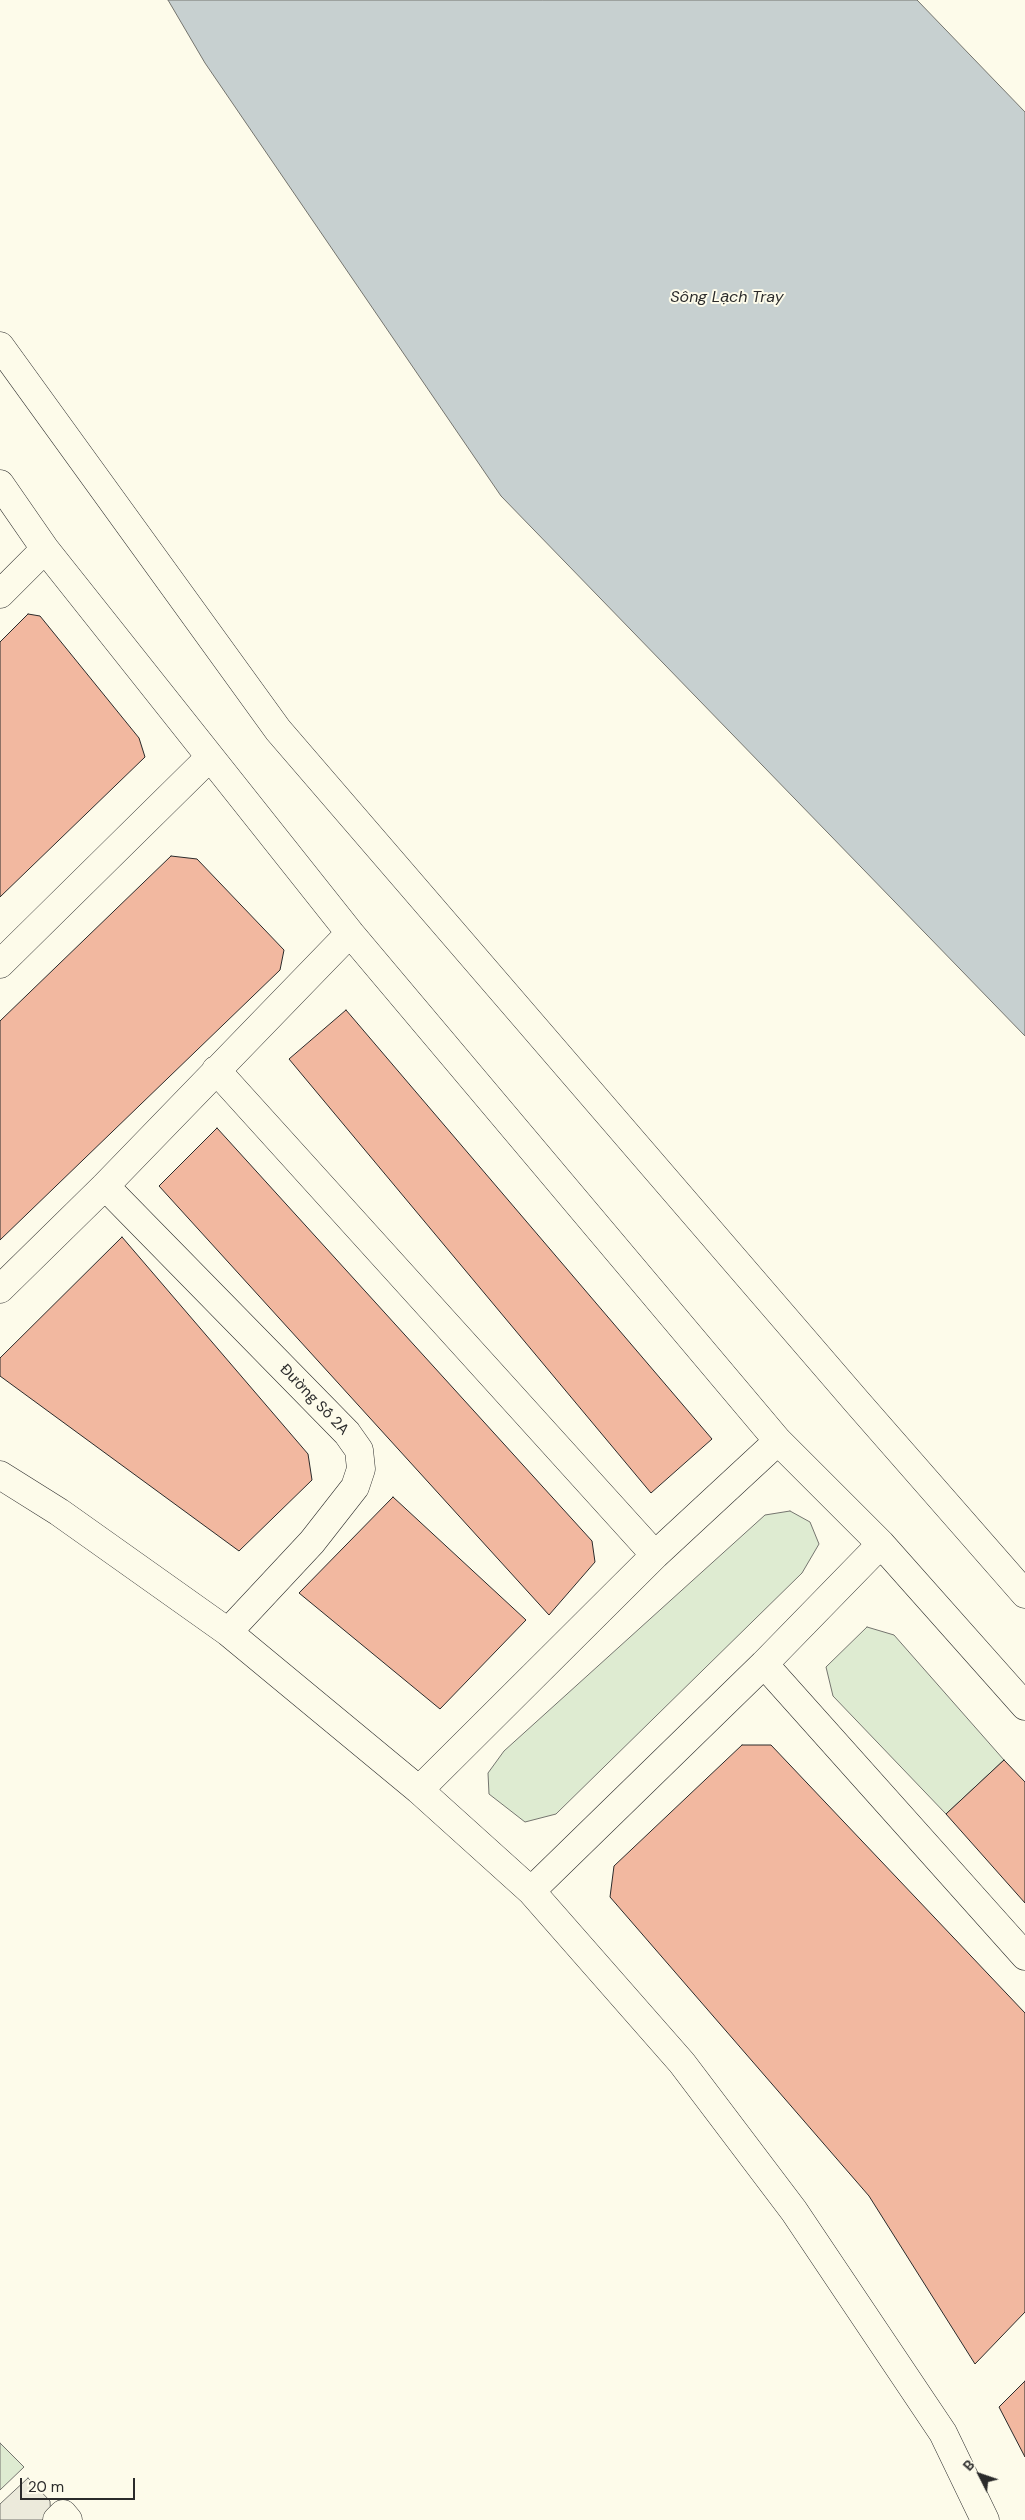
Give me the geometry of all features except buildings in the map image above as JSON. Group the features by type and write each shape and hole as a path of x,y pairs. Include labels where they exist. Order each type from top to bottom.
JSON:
{"street":[{"path":"0,346 278,730 850,1394 1025,1594"},
{"path":"0,484 45,549 350,933 778,1441 881,1544 1025,1706"},
{"path":"0,594 45,549"},
{"path":"0,964 210,757"},
{"path":"0,1289 105,1186 350,933"},
{"path":"216,1070 655,1555"},
{"name":"Đường Số 2A","path":"105,1186 347,1433 359,1450 361,1469 355,1488 312,1542 228,1632"},
{"path":"419,1790 655,1555 778,1441"},
{"path":"0,1475 59,1512 228,1632 419,1790 531,1891 682,2064 794,2210 943,2433 985,2520"},
{"path":"531,1891 764,1664 881,1544"},
{"path":"764,1664 1025,1956"},
{"path":"57,2520 63,2514 68,2520"}],"green space":[{"path":"790,1511 810,1522 819,1544 802,1573 556,1814 525,1822 489,1794 488,1773 504,1751 765,1515"},
{"path":"867,1627 894,1635 1004,1760 946,1814 833,1696 826,1667"},
{"path":"0,2443 24,2467 0,2490"}],"shaded area":[{"path":"28,2478 50,2501 51,2520 0,2520 0,2504"}],"water":[{"name":"Sông Lạch Tray","path":"168,0 917,0 1025,112 1025,1036 501,496 205,63"}]}
